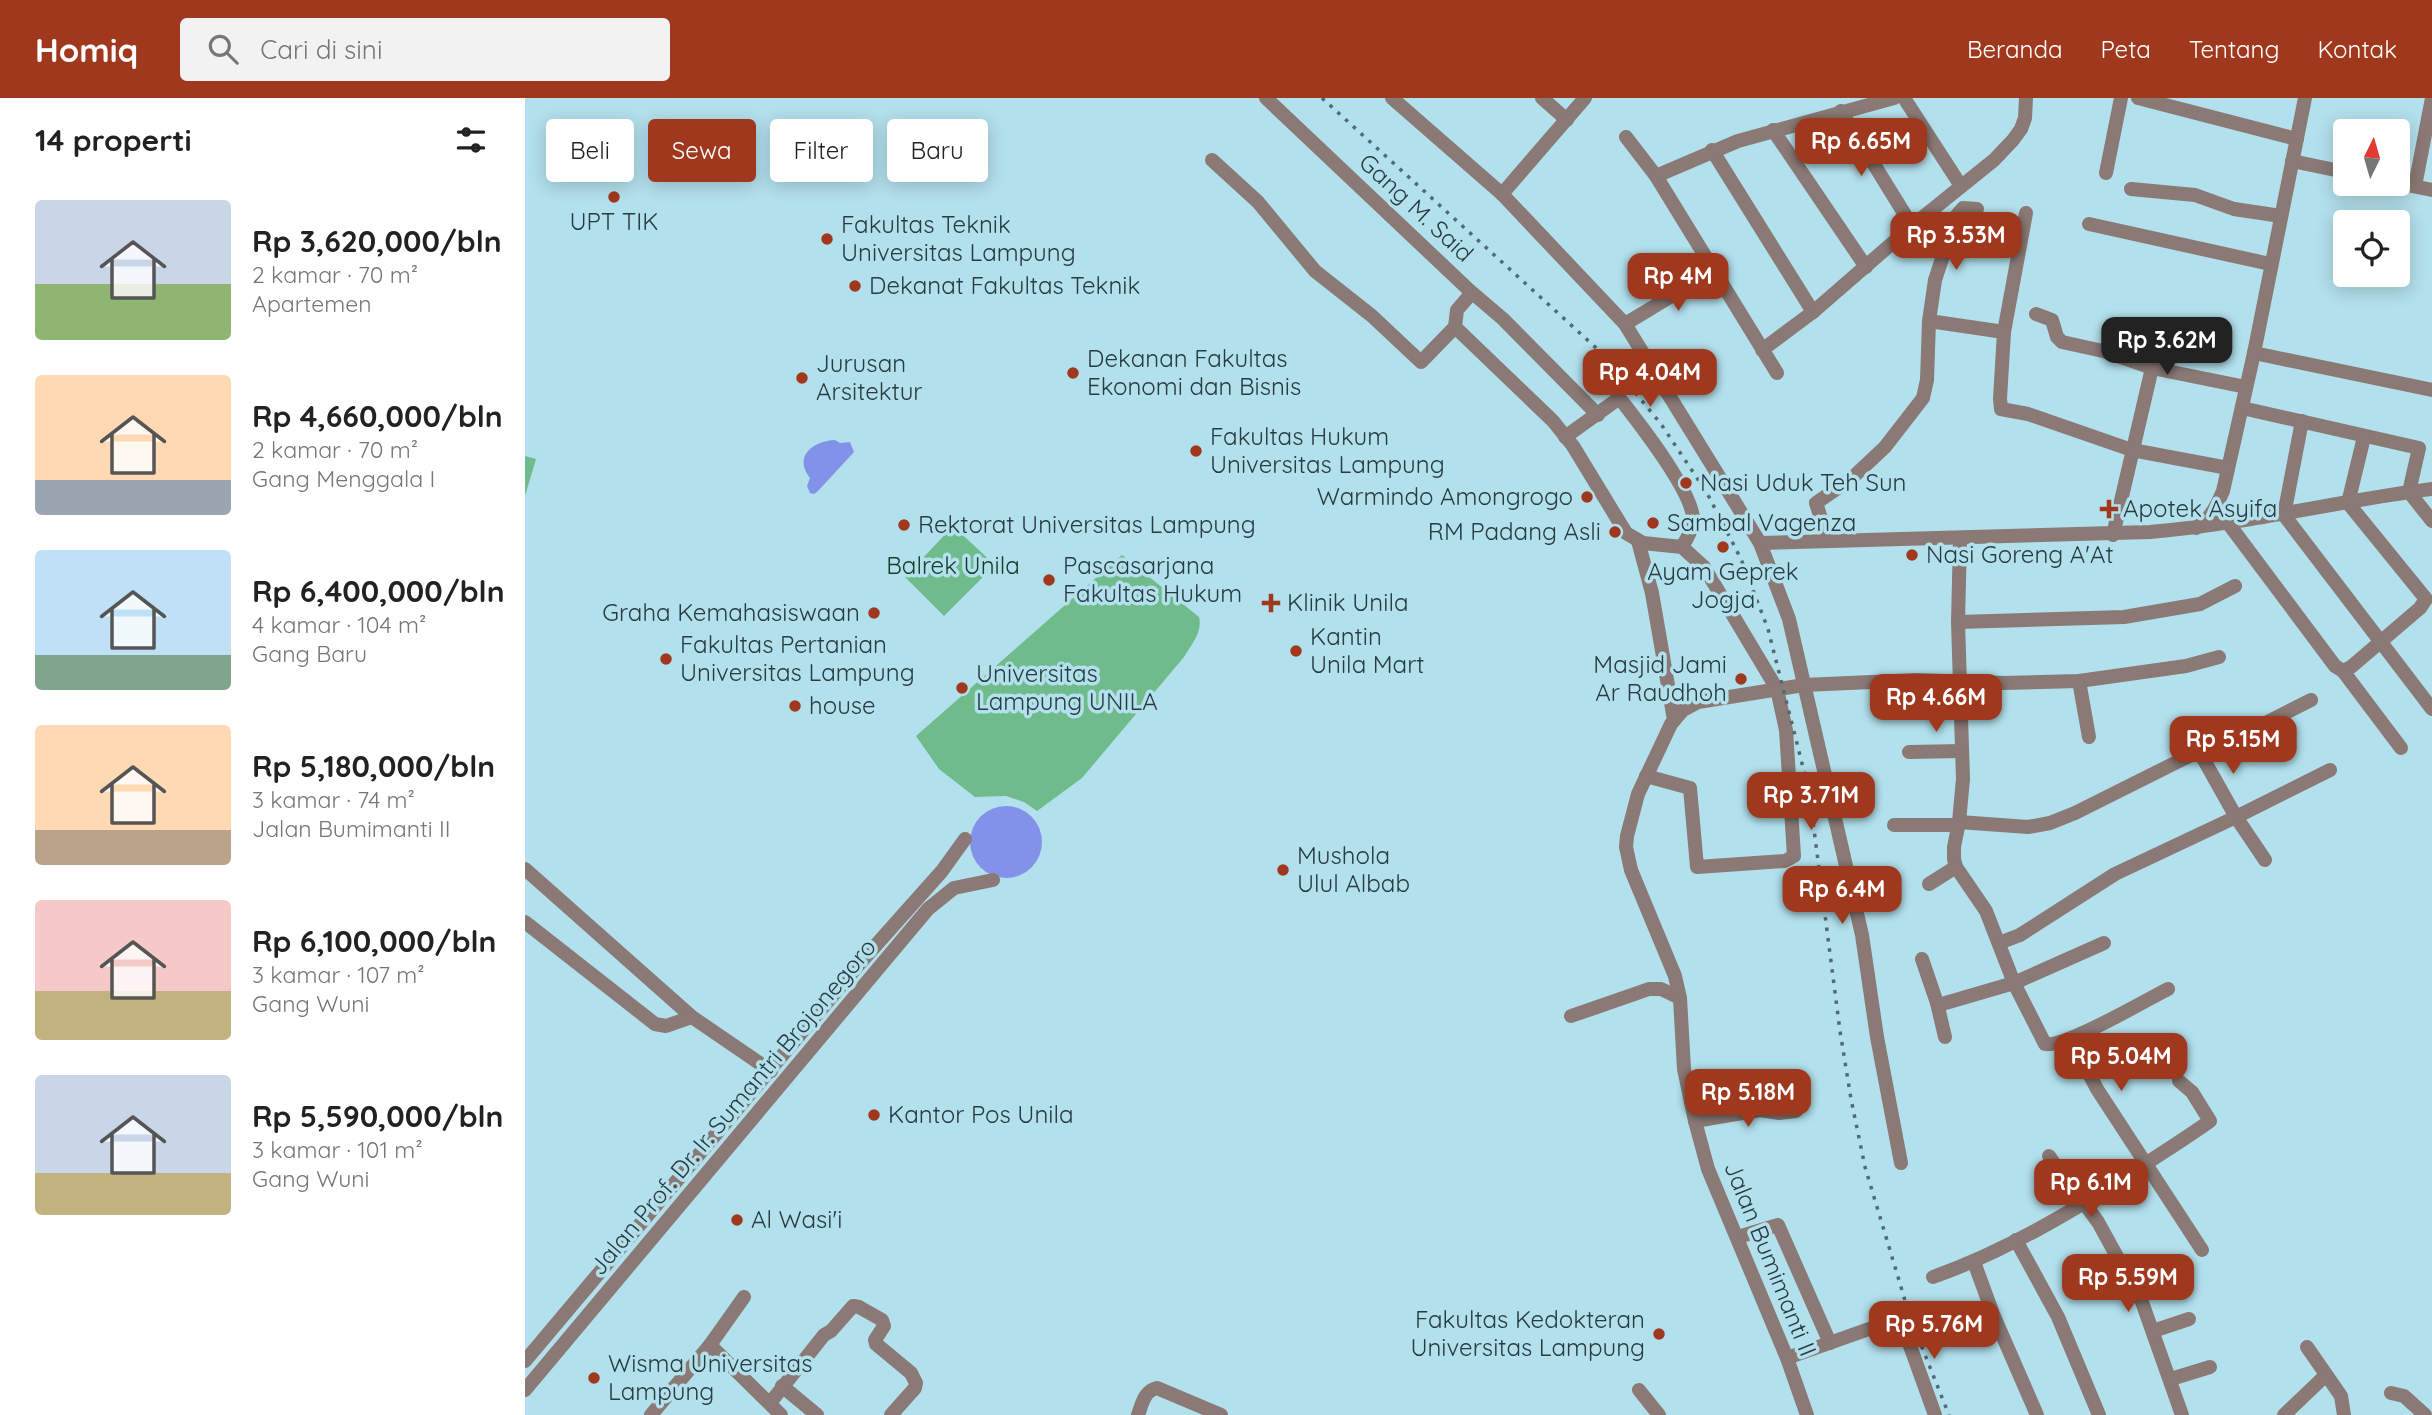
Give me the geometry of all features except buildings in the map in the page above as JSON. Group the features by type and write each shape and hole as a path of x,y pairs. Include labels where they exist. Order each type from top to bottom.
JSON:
{"street":[{"name":"Gang M. Said","path":"1212,160 1258,202 1315,271 1372,316 1421,362 1455,327 1457,310 1470,295 1469,290 1266,98"},
{"path":"1391,98 1502,194 1625,324 1760,543 1789,619 1862,935 1877,1037 1901,1163"},
{"path":"1542,98 1567,121"},
{"path":"1502,194 1585,98"},
{"path":"1656,176 1712,150 1773,130 1894,98"},
{"path":"1904,98 1961,186"},
{"path":"1762,350 1813,312 1912,226 1994,160 2013,141 2025,118 2026,98"},
{"path":"2106,173 2121,98"},
{"path":"2138,98 2297,139"},
{"path":"2193,113 2196,98"},
{"path":"2195,528 2207,521 2215,511 2228,468 2305,98"},
{"path":"2415,186 2432,98"},
{"path":"1841,111 1912,226"},
{"path":"1773,130 1866,267"},
{"path":"1626,137 1656,176 1777,373"},
{"path":"1712,150 1813,312"},
{"path":"2293,161 2333,169"},
{"path":"2410,185 2432,190"},
{"path":"2131,188 2195,195 2234,209 2281,216"},
{"path":"1828,540 1816,503 1851,480 1885,447 1923,398 1927,380 1929,321 1935,280 1956,216 1963,208 1977,209"},
{"path":"2026,214 2004,332 2001,409 2028,414 2132,450 2228,468"},
{"path":"2089,224 2270,264"},
{"path":"1625,324 1713,271"},
{"path":"1469,290 1503,318 1598,415"},
{"path":"2036,314 2052,320 2057,337 2062,342 2102,351 2151,368 2246,387"},
{"path":"1929,321 2004,332"},
{"path":"1455,327 1553,421 1626,533 1638,541 1682,547 1703,567 1777,688 1789,759 1795,848 1792,859 1697,867 1690,788 1646,776"},
{"path":"2254,353 2432,390"},
{"path":"2113,534 2151,368"},
{"path":"1565,437 1618,399 1621,400 1657,449 1693,515 1693,523 1682,547"},
{"path":"2242,408 2426,449 2409,492"},
{"path":"2302,421 2284,515 2432,709"},
{"path":"2348,503 2364,437"},
{"path":"1760,543 2113,534 2195,528 2432,489"},
{"path":"2409,492 2432,521"},
{"path":"2343,671 2381,643 2420,608 2429,594 2348,503"},
{"path":"2228,523 2335,666 2343,671 2401,748"},
{"path":"1960,538 1958,622 1962,751 1959,824 1954,847 1956,867 1986,911 2014,983 2045,1044 2051,1045 2071,1039 2168,989"},
{"path":"1638,541 1652,593 1674,720"},
{"path":"1958,622 2124,617 2200,604 2235,586"},
{"path":"1674,720 1690,705 1698,702 1777,688 1916,680 2003,683 2079,681 2186,666 2219,657"},
{"path":"2079,681 2089,737"},
{"path":"1894,825 2028,827 2050,823 2311,700"},
{"name":"Jalan Bumimanti II","path":"1674,720 1637,794 1626,847 1630,870 1658,930 1675,976 1680,998 1685,1069 1695,1121 1709,1169 1787,1358 1807,1415"},
{"path":"1909,752 1962,751"},
{"path":"2199,751 2236,817 2265,860"},
{"path":"1999,943 2020,935 2115,874 2330,770"},
{"name":"Jalan Prof. Dr. Ir. Sumantri Brojonegoro","path":"525,1362 860,963 942,871 965,839"},
{"path":"1929,884 1956,867"},
{"path":"525,869 692,1017 771,1071"},
{"name":"Jalan Prof. Dr. Ir. Sumantri Brojonegoro","path":"525,1390 928,909 954,888 993,880"},
{"path":"525,922 655,1024 666,1026 692,1017"},
{"path":"1937,1003 1948,1003 2014,983 2104,943"},
{"path":"1922,959 1945,1037"},
{"path":"1571,1016 1649,989 1661,989 1680,998"},
{"path":"2071,1039 2097,1088 2202,1250"},
{"path":"1933,1277 1974,1262 2083,1204 2182,1142 2210,1121 2192,1092 2179,1081"},
{"path":"1695,1121 1759,1110 1780,1113 1796,1111"},
{"path":"2049,1156 2098,1222 2121,1261 2142,1302 2182,1415"},
{"path":"650,1214 663,1226"},
{"path":"1738,1237 1778,1225 1830,1343"},
{"path":"2016,1240 2058,1317 2099,1415"},
{"path":"1974,1262 1993,1314 2037,1415"},
{"path":"660,1412 744,1297"},
{"path":"770,1403 824,1335 831,1331 853,1306 882,1320 884,1326 875,1340 876,1344 911,1373 916,1383 915,1388 891,1415"},
{"path":"1787,1358 1900,1318 1935,1415"},
{"path":"2153,1331 2189,1319"},
{"path":"710,1345 781,1415"},
{"path":"2307,1347 2341,1396 2344,1415"},
{"path":"2171,1379 2210,1367"},
{"path":"2284,1415 2326,1375"},
{"path":"782,1386 817,1415"},
{"path":"1138,1415 1146,1395 1157,1388 1221,1415"},
{"path":"1639,1390 1659,1415"},
{"path":"2391,1393 2404,1395 2425,1415"}],"green space":[{"path":"525,456 536,459 525,496"},
{"name":"Balrek Unila","path":"953,526 995,565 944,616 905,577"},
{"path":"1122,555 1199,617 1198,633 1193,643 1082,778 1037,811 1024,802 1006,796 975,797 939,769 916,736"}],"water":[{"path":"835,440 840,443 850,442 854,452 818,491 810,493 805,457 808,451 819,443"},
{"path":"1006,806 1026,812 1036,822 1042,842 1036,862 1026,872 1006,878 986,872 976,862 970,842 976,822 986,812"}],"railway":[{"path":"1322,98 1605,356 1661,424 1707,493 1741,559 1768,629 1809,791 1840,1031 1865,1167 1910,1317 1949,1415"}],"place":[{"name":"UPT TIK","path":"614,197"},
{"name":"Fakultas Teknik Universitas Lampung","path":"827,239"},
{"name":"Dekanat Fakultas Teknik","path":"855,286"},
{"name":"Dekanan Fakultas Ekonomi dan Bisnis","path":"1073,373"},
{"name":"Jurusan Arsitektur","path":"802,378"},
{"name":"Fakultas Hukum Universitas Lampung","path":"1196,451"},
{"name":"Nasi Uduk Teh Sun","path":"1686,483"},
{"name":"Warmindo Amongrogo","path":"1587,497"},
{"name":"Apotek Asyifa","path":"2109,509"},
{"name":"Sambal Vagenza","path":"1653,523"},
{"name":"Rektorat Universitas Lampung","path":"904,525"},
{"name":"RM Padang Asli","path":"1615,532"},
{"name":"Ayam Geprek Jogja","path":"1723,547"},
{"name":"Nasi Goreng A'At","path":"1912,555"},
{"name":"Pascasarjana Fakultas Hukum","path":"1049,580"},
{"name":"Klinik Unila","path":"1271,603"},
{"name":"Graha Kemahasiswaan","path":"874,613"},
{"name":"Kantin Unila Mart","path":"1296,651"},
{"name":"Fakultas Pertanian Universitas Lampung","path":"666,659"},
{"name":"Masjid Jami Ar Raudhoh","path":"1741,679"},
{"name":"Universitas Lampung UNILA","path":"962,688"},
{"name":"house","path":"795,706"},
{"name":"Mushola Ulul Albab","path":"1283,870"},
{"name":"Kantor Pos Unila","path":"874,1115"},
{"name":"Al Wasi'i","path":"737,1220"},
{"name":"Fakultas Kedokteran Universitas Lampung","path":"1659,1334"},
{"name":"Wisma Universitas Lampung","path":"594,1378"}]}
